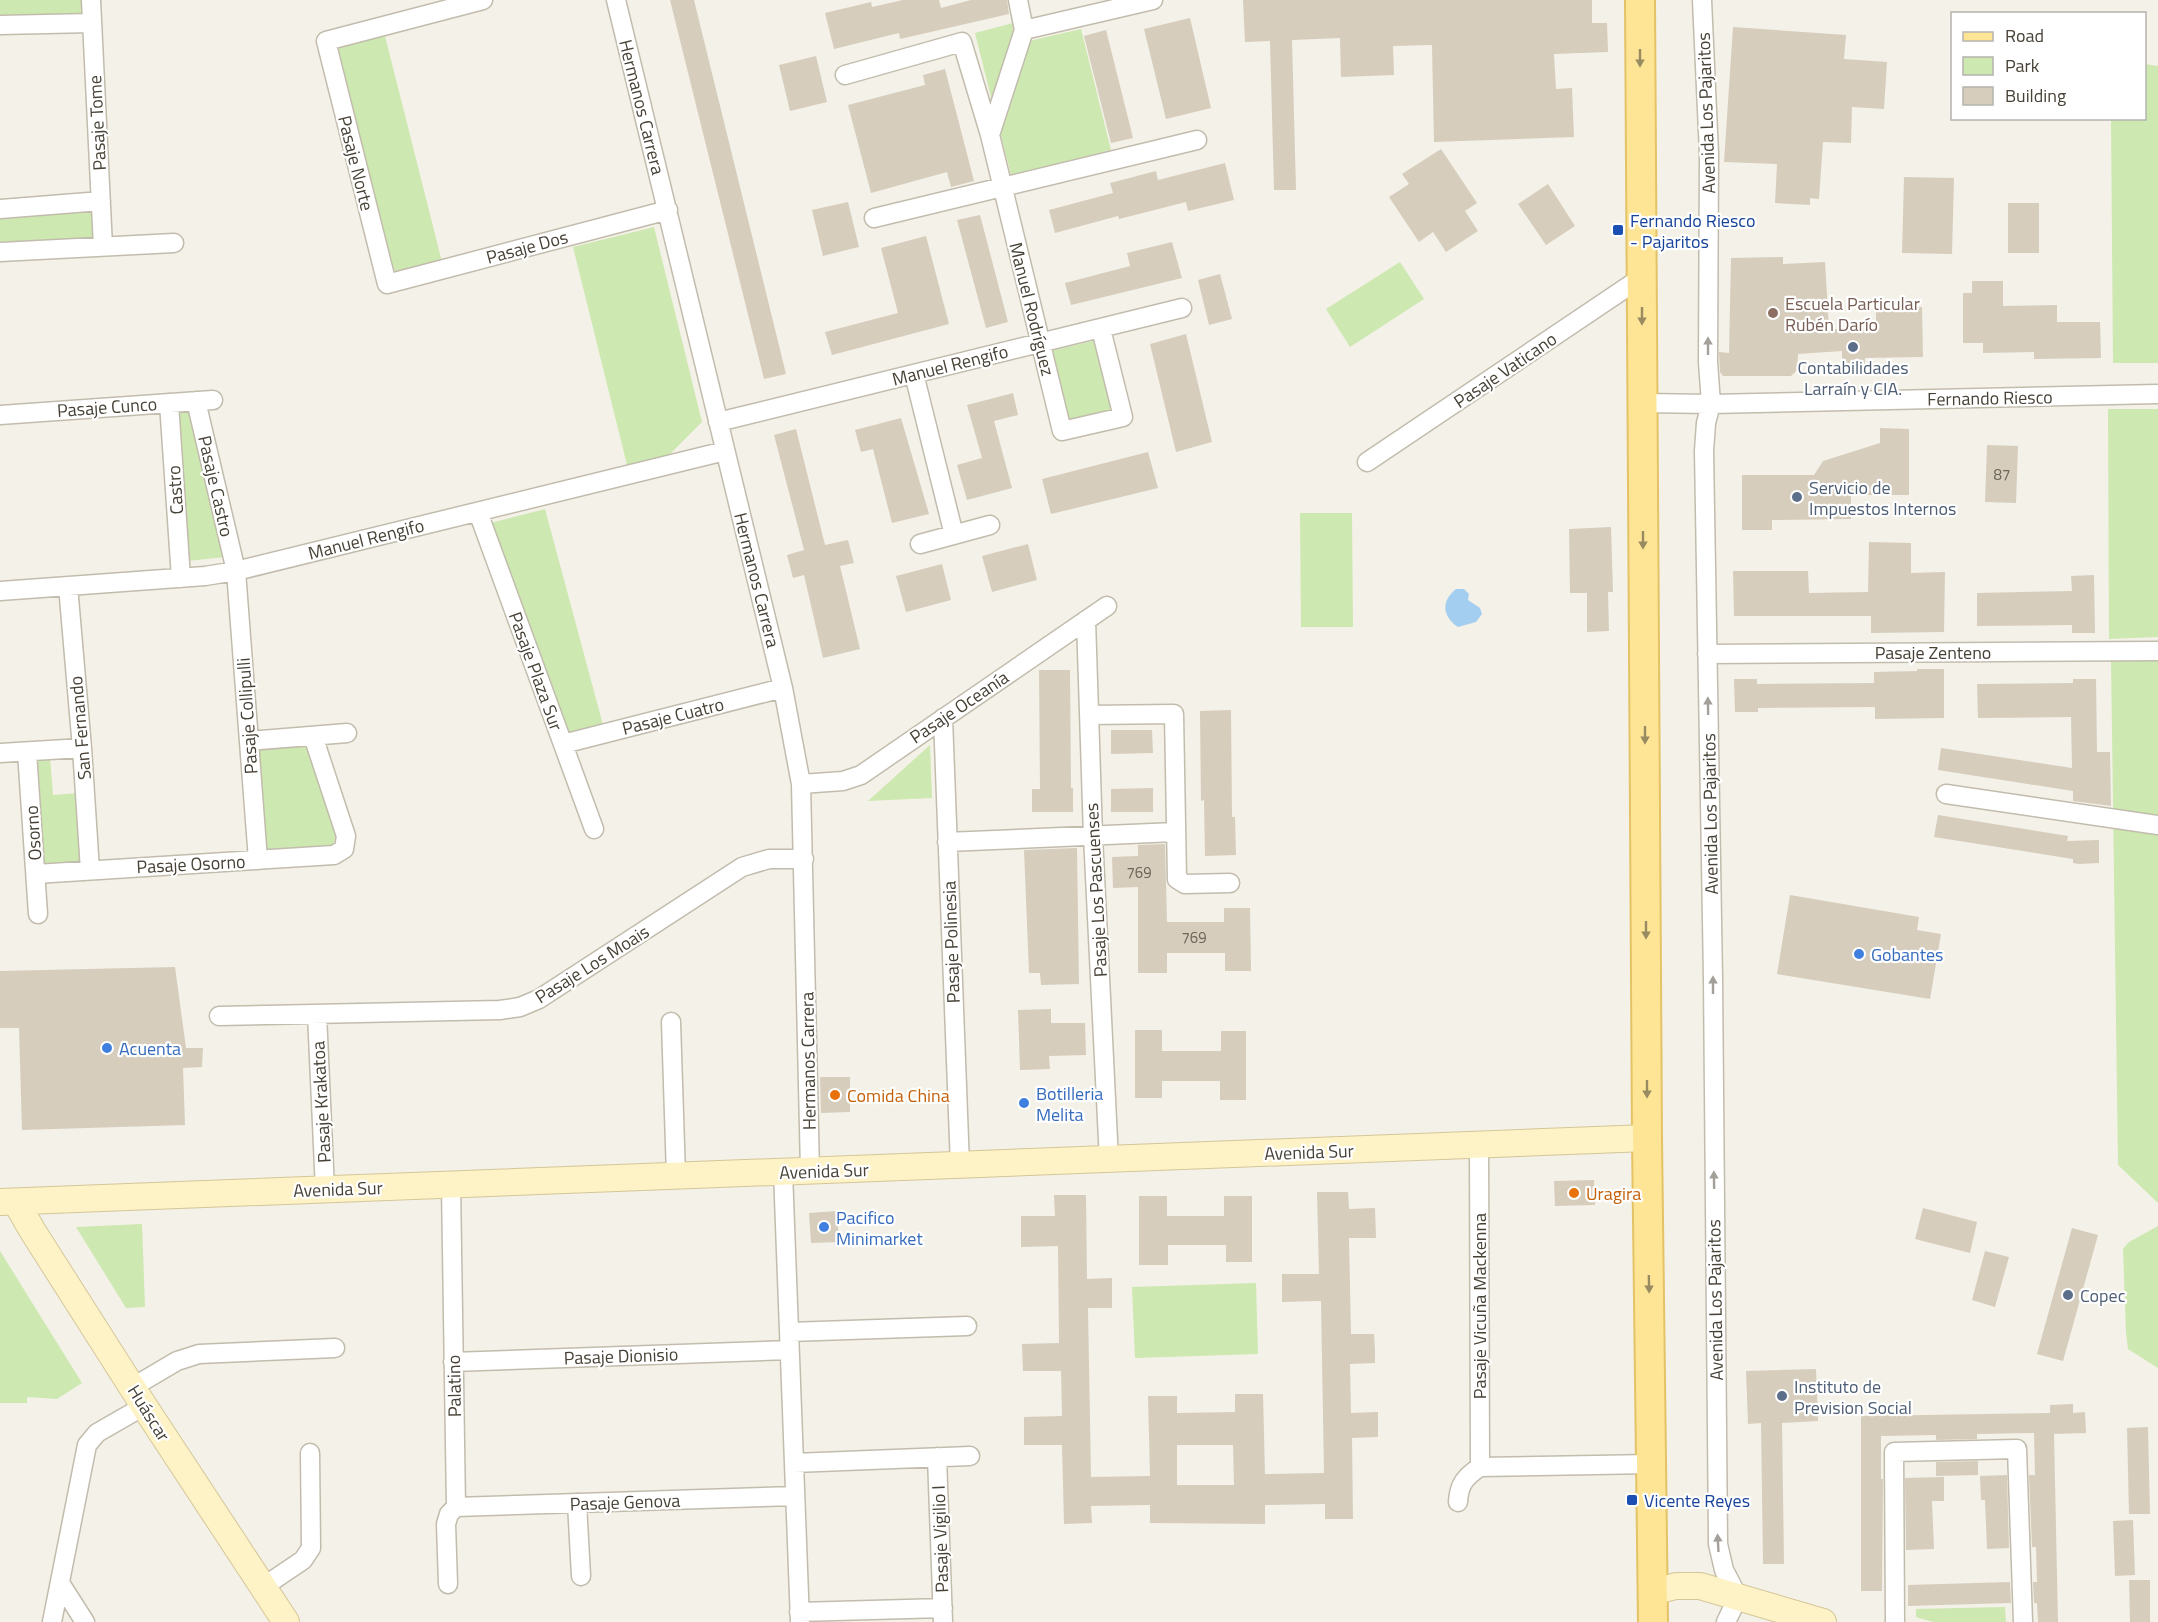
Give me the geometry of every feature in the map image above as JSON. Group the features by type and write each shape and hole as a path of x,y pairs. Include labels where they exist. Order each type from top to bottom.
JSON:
{"main road":[{"path":"1640,0 1647,1138 1653,1622"}],"street":[{"name":"Pasaje Tome","path":"91,0 103,247"},
{"name":"Pasaje Norte","path":"387,284 326,41 483,0"},
{"name":"Hermanos Carrera","path":"616,0 783,688 801,784 810,1171"},
{"path":"990,135 1024,30 1018,0"},
{"path":"1024,30 1153,0"},
{"name":"Avenida Los Pajaritos","path":"1702,0 1709,154 1708,362 1712,404 1706,423 1704,451 1713,979 1718,1544 1724,1570 1738,1597"},
{"path":"0,25 92,23"},
{"name":"Manuel Rodríguez","path":"845,75 962,42 990,135 1062,431 1123,417 1101,329"},
{"path":"874,218 1197,140"},
{"path":"0,209 101,201"},
{"name":"Pasaje Dos","path":"387,284 668,210"},
{"path":"0,252 174,243"},
{"name":"Pasaje Vaticano","path":"1367,462 1642,277"},
{"name":"Manuel Rengifo","path":"718,422 1182,308"},
{"path":"914,374 954,535"},
{"name":"Fernando Riesco","path":"1642,403 1712,404 2158,394"},
{"name":"Pasaje Cunco","path":"0,415 205,400"},
{"name":"Pasaje Castro","path":"205,400 236,571"},
{"name":"Castro","path":"169,403 181,578"},
{"name":"Manuel Rengifo","path":"0,591 181,578 236,571 725,451"},
{"name":"Pasaje Plaza Sur","path":"478,512 594,829"},
{"path":"921,544 990,525"},
{"name":"Pasaje Collipulli","path":"236,571 258,860"},
{"name":"San Fernando","path":"68,586 90,870"},
{"name":"Pasaje Oceanía","path":"801,784 843,781 861,775 1107,606"},
{"name":"Pasaje Los Pascuenses","path":"1086,620 1093,836 1109,1160"},
{"name":"Pasaje Zenteno","path":"1707,654 2158,651"},
{"name":"Pasaje Cuatro","path":"563,744 783,688"},
{"path":"1089,715 1174,714 1176,875 1179,882 1185,884 1230,883"},
{"name":"Pasaje Polinesia","path":"942,718 960,1166"},
{"path":"249,741 347,733"},
{"name":"Pasaje Osorno","path":"36,874 334,855 344,849 346,836 313,736"},
{"path":"0,753 82,748"},
{"name":"Osorno","path":"27,752 38,914"},
{"path":"1946,794 2158,825"},
{"path":"947,842 1175,832"},
{"name":"Pasaje Los Moais","path":"219,1016 500,1010 520,1007 539,999 742,867 769,859 804,859"},
{"name":"Pasaje Krakatoa","path":"317,1014 325,1190"},
{"path":"671,1022 676,1176"},
{"name":"Avenida Sur","path":"8,1202 1647,1138"},
{"name":"Pasaje Vicuña Mackenna","path":"1479,1145 1480,1467"},
{"path":"783,1172 800,1617 943,1615"},
{"name":"Palatino","path":"448,1584 446,1524 449,1514 456,1507 451,1185"},
{"name":"Huáscar","path":"8,1202 32,1230 286,1622"},
{"name":"Pasaje Dionisio","path":"453,1362 789,1341 967,1326"},
{"path":"52,1622 87,1446 97,1433 177,1362 199,1354 335,1348"},
{"path":"1895,1622 1894,1452 2017,1449 2023,1622"},
{"path":"263,1587 303,1560 311,1548 310,1452"},
{"path":"794,1462 970,1456"},
{"name":"Pasaje Vigilio I","path":"937,1457 943,1615"},
{"path":"1458,1502 1463,1481 1480,1467 1652,1464"},
{"name":"Pasaje Genova","path":"456,1507 795,1496"},
{"path":"577,1503 581,1576"},
{"path":"60,1583 85,1622"},
{"path":"1652,1592 1676,1586 1700,1586 1823,1622"},
{"path":"1726,1622 1738,1597"}],"green space":[{"path":"0,0 82,0 83,14 0,16"},
{"path":"1013,23 1016,35 993,105 975,33"},
{"path":"1081,29 1111,150 1011,175 1000,132 1029,41"},
{"path":"385,36 442,262 395,274 338,48"},
{"path":"2146,64 2158,66 2158,363 2113,363 2111,120 2146,120"},
{"path":"95,211 97,237 0,242 0,216"},
{"path":"654,227 702,422 669,455 627,465 573,247"},
{"path":"1400,262 1424,299 1350,347 1326,309"},
{"path":"1097,340 1114,413 1068,424 1050,351"},
{"path":"179,409 191,410 225,557 188,561"},
{"path":"2108,409 2158,409 2158,637 2109,639"},
{"path":"545,509 603,725 567,735 490,523"},
{"path":"1300,513 1352,513 1353,627 1301,627"},
{"path":"2158,658 2158,1203 2118,1165 2111,659"},
{"path":"930,745 932,798 868,801"},
{"path":"307,746 337,833 333,845 265,854 255,749"},
{"path":"35,756 50,757 53,795 78,793 83,861 49,867 41,859"},
{"path":"142,1224 145,1307 126,1308 76,1227"},
{"path":"2158,1226 2158,1368 2128,1349 2123,1249 2129,1242"},
{"path":"0,1251 82,1383 57,1399 27,1397 27,1403 0,1403"},
{"path":"1256,1283 1258,1354 1135,1358 1132,1287"},
{"path":"2005,1607 2006,1622 1933,1622 1916,1617 1916,1609"}],"water":[{"path":"1456,589 1464,589 1469,594 1468,600 1480,608 1482,614 1476,622 1458,627 1449,618 1445,608 1446,603"}],"building":[{"path":"670,0 694,0 786,374 764,379"},
{"path":"903,0 939,0 941,8 971,0 1007,0 1009,14 900,39 899,33 834,49 825,13 871,2 872,7"},
{"path":"1243,0 1592,0 1592,23 1607,23 1608,52 1554,54 1556,89 1572,88 1574,137 1434,142 1432,45 1393,46 1394,75 1341,77 1340,38 1292,40 1296,190 1274,190 1270,41 1245,42"},
{"path":"1190,18 1211,108 1166,119 1144,29"},
{"path":"1733,27 1846,35 1844,59 1887,62 1884,109 1852,107 1851,143 1823,142 1819,199 1810,198 1810,205 1775,203 1777,164 1724,162"},
{"path":"1106,30 1133,138 1111,143 1084,36"},
{"path":"816,56 827,102 790,111 779,65"},
{"path":"945,69 974,181 951,187 947,172 871,193 848,105 925,85 923,75"},
{"path":"1441,149 1477,203 1465,211 1478,231 1446,252 1433,232 1419,242 1389,197 1409,184 1402,174"},
{"path":"1225,163 1234,200 1188,211 1186,202 1119,219 1118,216 1055,233 1049,210 1113,193 1110,183 1156,171 1158,180"},
{"path":"1904,177 1954,178 1952,254 1902,253"},
{"path":"1548,184 1575,226 1546,245 1518,204"},
{"path":"848,202 859,247 823,256 812,210"},
{"path":"2008,203 2039,203 2039,253 2008,253"},
{"path":"980,215 1008,322 986,328 957,220"},
{"path":"926,236 949,324 832,355 825,332 898,313 881,248"},
{"path":"1172,242 1182,278 1071,305 1065,283 1130,266 1127,253"},
{"name":"Escuela Particular Rubén Darío","path":"1783,257 1783,264 1825,262 1829,329 1876,329 1876,308 1922,307 1923,357 1865,358 1865,365 1842,366 1842,351 1798,354 1797,370 1791,376 1723,376 1720,372 1719,352 1729,353 1731,258"},
{"path":"1220,274 1232,319 1209,325 1198,280"},
{"path":"1972,281 2003,281 2003,306 2057,305 2057,322 2100,322 2101,358 2034,359 2034,352 1983,353 1983,343 1963,343 1963,293 1972,293"},
{"path":"1186,334 1212,442 1176,452 1150,344"},
{"path":"1013,393 1018,415 994,421 1012,488 967,500 957,465 982,458 967,405"},
{"path":"901,418 929,514 892,523 873,449 861,452 855,430"},
{"name":"Servicio de Impuestos Internos","path":"1880,428 1909,429 1909,495 1851,495 1851,519 1772,520 1772,530 1742,530 1742,475 1814,475 1823,461 1880,443"},
{"path":"796,429 825,545 848,540 854,563 840,566 860,649 823,658 804,575 793,578 787,555 804,550 774,435"},
{"path":"1987,445 2018,446 2016,503 1985,502"},
{"path":"1148,452 1158,488 1051,514 1042,479"},
{"path":"1611,527 1613,592 1608,592 1609,631 1587,632 1587,593 1570,593 1569,529"},
{"path":"1869,542 1911,543 1911,573 1945,572 1944,632 1871,633 1871,616 1734,616 1733,571 1808,571 1809,593 1868,592"},
{"path":"1028,544 1037,580 992,592 982,556"},
{"path":"942,564 951,600 906,612 896,576"},
{"path":"2094,575 2095,633 2072,633 2072,625 1977,626 1977,593 2072,591 2071,576"},
{"path":"1917,669 1944,669 1944,718 1875,719 1875,707 1758,708 1758,712 1735,712 1734,679 1757,679 1757,684 1874,683 1874,672 1917,671"},
{"path":"1039,670 1070,670 1073,812 1032,812 1032,789 1040,789"},
{"path":"2073,679 2096,679 2097,752 2110,752 2111,806 2073,801 2073,791 1938,770 1941,748 2072,768 2071,717 1978,718 1977,684 2073,683"},
{"path":"1231,710 1232,817 1235,817 1236,855 1205,856 1204,800 1201,801 1200,711"},
{"path":"1111,730 1152,730 1153,753 1111,754"},
{"path":"1153,788 1153,812 1111,812 1111,789"},
{"path":"1938,815 2068,836 2067,841 2099,840 2099,863 2079,864 2073,863 2073,859 1934,837"},
{"path":"1165,844 1167,922 1224,922 1224,908 1250,908 1251,971 1225,971 1225,953 1167,953 1167,973 1138,973 1138,887 1113,888 1112,857 1138,856 1138,845"},
{"path":"1077,848 1079,984 1041,985 1040,973 1029,973 1024,850"},
{"name":"Gobantes","path":"1790,895 1919,917 1917,930 1941,934 1930,999 1777,974"},
{"name":"Acuenta","path":"175,967 186,1048 203,1048 202,1067 183,1068 185,1125 22,1130 19,1028 0,1028 0,971"},
{"path":"1051,1009 1051,1023 1085,1023 1086,1055 1049,1056 1050,1069 1020,1070 1018,1010"},
{"path":"1135,1030 1162,1030 1162,1051 1221,1051 1221,1031 1246,1031 1246,1100 1220,1100 1220,1081 1162,1081 1162,1098 1135,1098"},
{"name":"Comida China","path":"820,1077 850,1077 850,1112 821,1113"},
{"name":"Uragira","path":"1594,1180 1595,1205 1555,1206 1554,1181"},
{"path":"1317,1192 1348,1192 1349,1209 1375,1208 1376,1238 1349,1238 1351,1334 1374,1334 1375,1349 1375,1363 1350,1364 1351,1413 1378,1412 1378,1437 1352,1438 1353,1519 1325,1519 1325,1504 1265,1505 1265,1524 1150,1523 1150,1505 1091,1506 1092,1523 1064,1524 1062,1445 1024,1445 1024,1417 1062,1416 1061,1371 1023,1371 1022,1344 1059,1343 1058,1246 1021,1247 1021,1216 1055,1216 1054,1195 1086,1195 1087,1279 1112,1278 1112,1308 1088,1308 1091,1477 1150,1476 1148,1396 1177,1396 1177,1413 1235,1412 1235,1394 1263,1394 1265,1474 1324,1473 1321,1301 1282,1302 1282,1274 1319,1274","holes":["1177,1445 1233,1445 1234,1485 1177,1485"]},
{"path":"1139,1196 1167,1196 1167,1216 1224,1216 1224,1196 1252,1196 1252,1262 1226,1262 1226,1245 1168,1245 1168,1265 1139,1265"},
{"path":"1923,1208 1977,1222 1970,1253 1915,1239"},
{"name":"Pacifico Minimarket","path":"837,1211 839,1242 811,1243 809,1213"},
{"name":"Copec","path":"2072,1228 2098,1235 2063,1361 2037,1354"},
{"path":"1985,1251 2009,1257 1995,1307 1972,1300"},
{"path":"1816,1369 1818,1421 1782,1423 1784,1564 1763,1564 1761,1423 1748,1424 1746,1371"},
{"path":"2073,1404 2073,1413 2085,1412 2086,1433 2054,1434 2058,1622 2038,1622 2037,1603 2034,1603 2033,1582 2037,1582 2036,1547 2032,1547 2029,1475 2035,1475 2034,1433 1977,1434 1977,1439 1936,1440 1936,1435 1881,1436 1882,1591 1861,1591 1861,1416 2050,1413 2050,1405"},
{"path":"2148,1427 2150,1514 2129,1514 2127,1428"},
{"path":"1978,1461 1978,1475 1936,1476 1936,1462"},
{"path":"2007,1475 2009,1548 1987,1549 1985,1500 1981,1500 1980,1476"},
{"path":"1944,1477 1944,1501 1932,1501 1934,1549 1906,1550 1905,1478"},
{"path":"2133,1520 2135,1575 2115,1576 2113,1521"},
{"path":"2129,1580 2150,1580 2150,1622 2130,1622"},
{"path":"2010,1582 2011,1603 1908,1606 1908,1585"}],"place":[{"name":"Fernando Riesco - Pajaritos","path":"1618,230"},
{"name":"Escuela Particular Rubén Darío","path":"1773,313"},
{"name":"Contabilidades Larraín y CIA.","path":"1853,347"},
{"name":"Servicio de Impuestos Internos","path":"1797,497"},
{"name":"Gobantes","path":"1859,954"},
{"name":"Acuenta","path":"107,1048"},
{"name":"Comida China","path":"835,1095"},
{"name":"Botilleria Melita","path":"1024,1103"},
{"name":"Uragira","path":"1574,1193"},
{"name":"Pacifico Minimarket","path":"824,1227"},
{"name":"Copec","path":"2068,1295"},
{"name":"Instituto de Prevision Social","path":"1782,1396"},
{"name":"Vicente Reyes","path":"1632,1500"}]}
